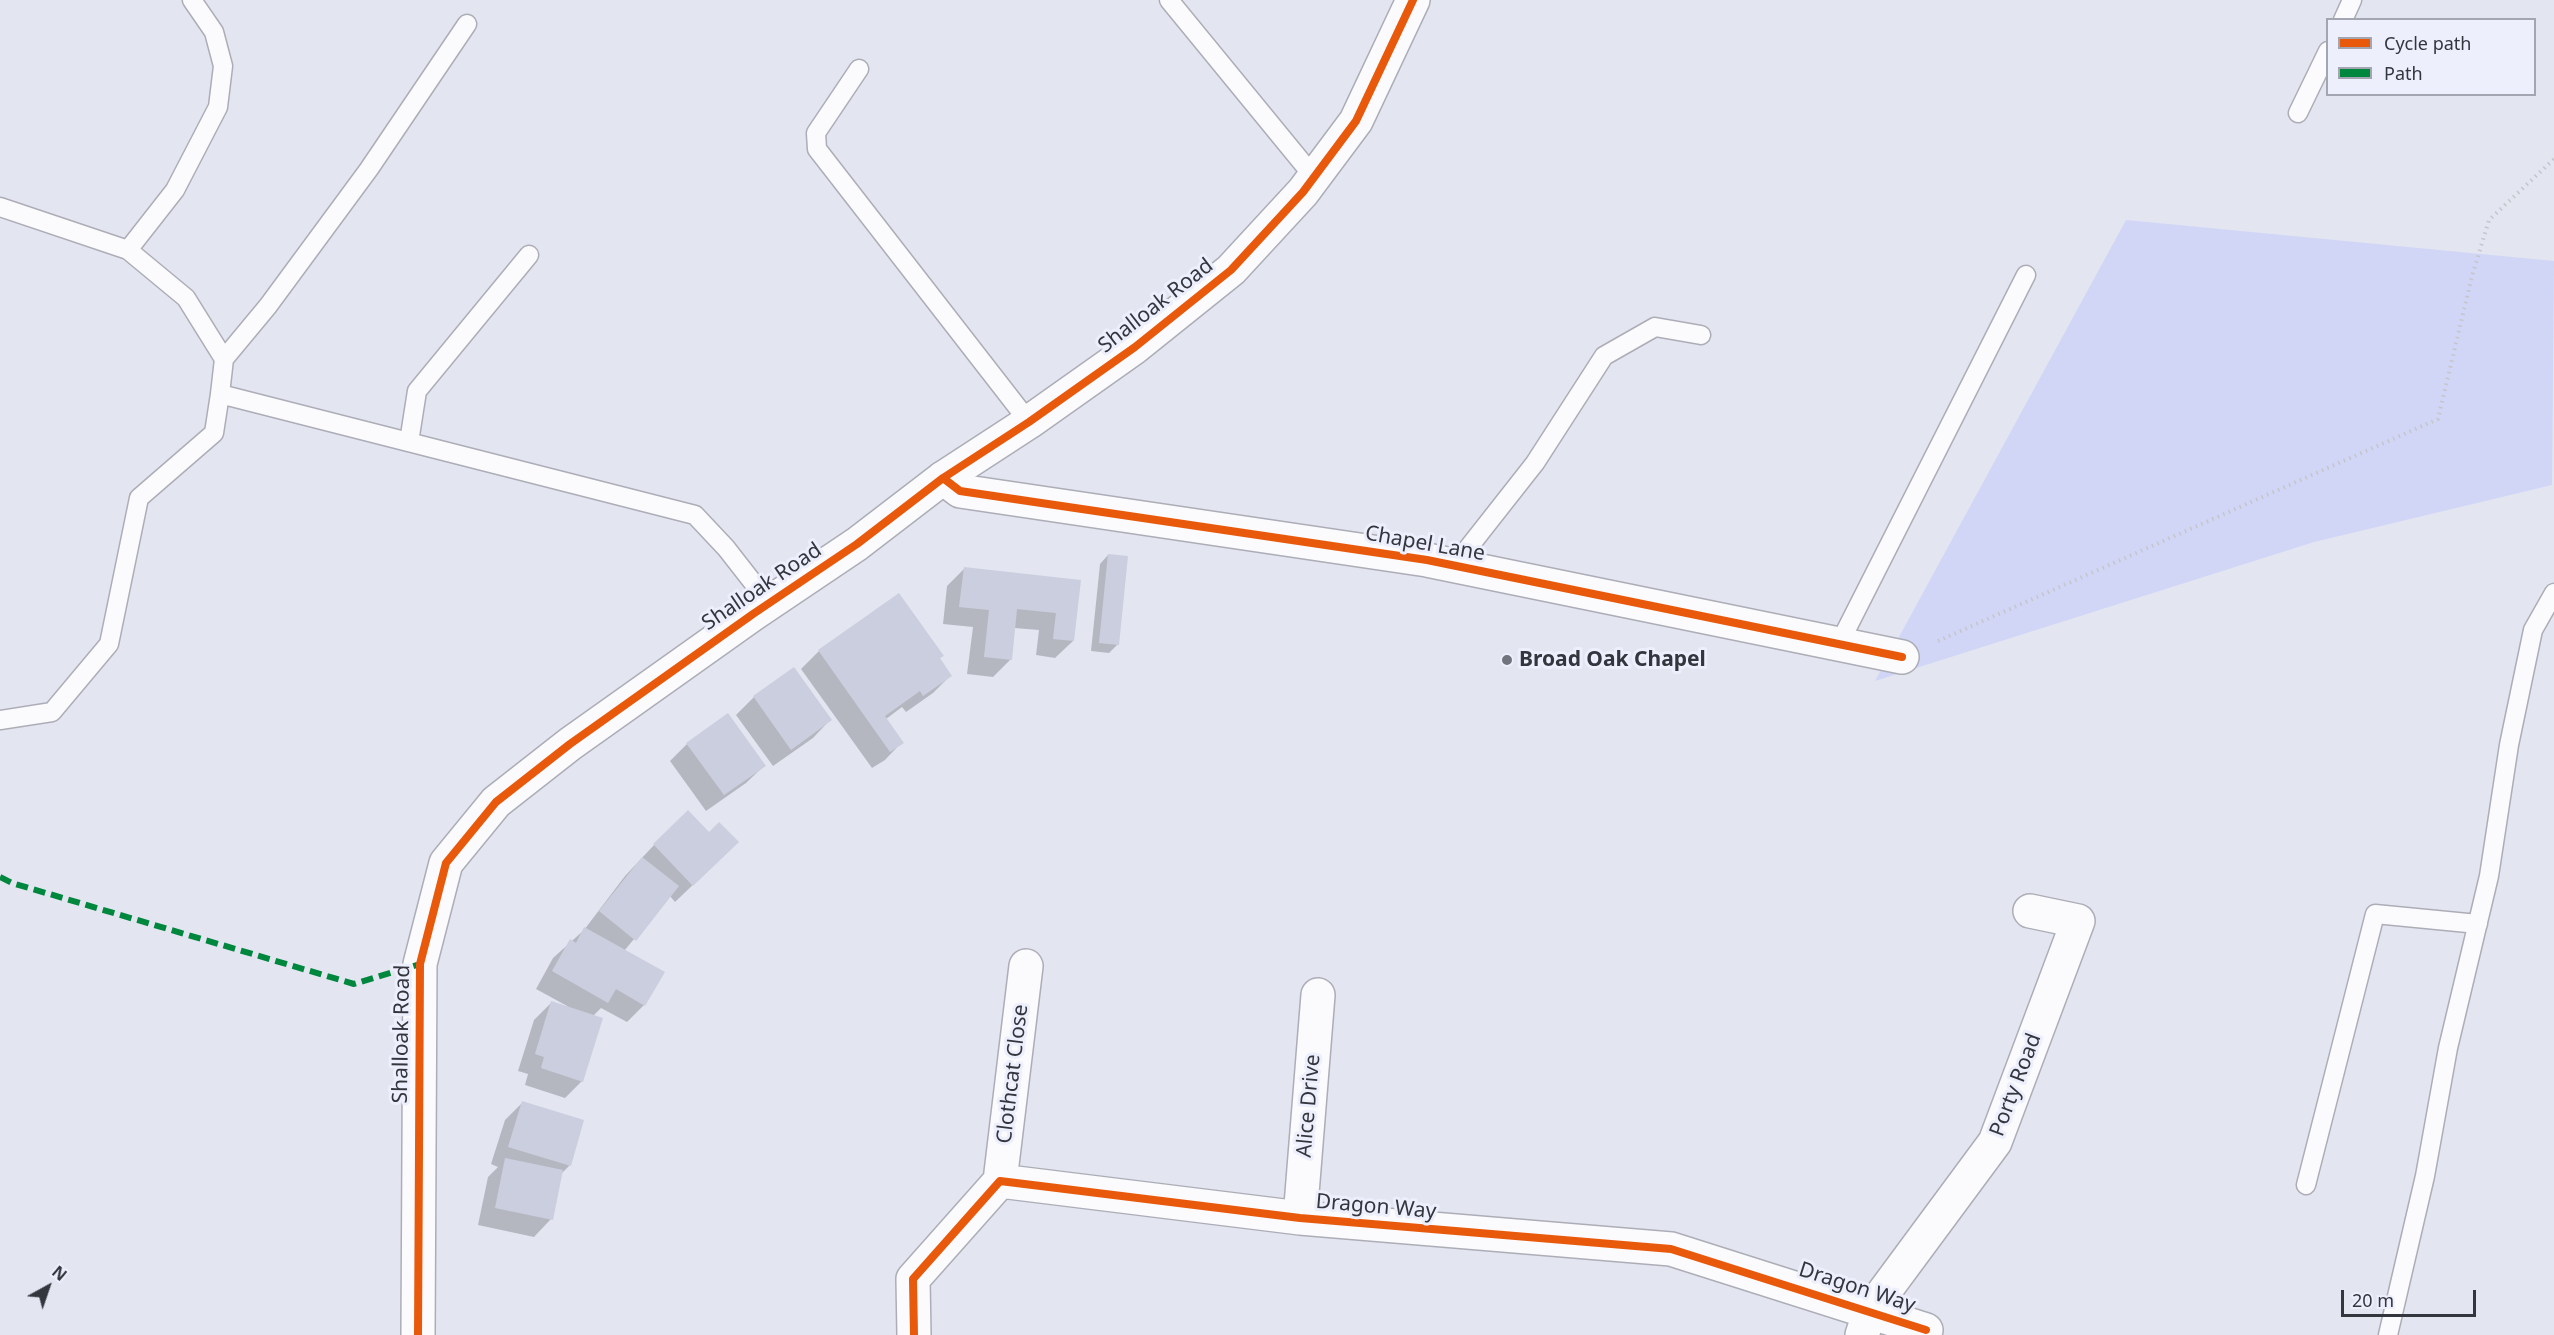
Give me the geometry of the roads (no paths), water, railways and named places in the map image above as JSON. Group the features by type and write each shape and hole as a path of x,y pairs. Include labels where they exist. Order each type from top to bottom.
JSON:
{"street":[{"name":"Shalloak Road","path":"418,1335 420,964 446,863 496,802 570,744 856,544 942,478 1029,422 1135,347 1232,270 1314,177 1356,121 1413,0"},
{"name":"Chapel Lane","path":"942,478 960,491 1454,566 1902,657"},
{"name":"Porty Road","path":"1866,1323 1995,1142 2078,921 2030,911"},
{"name":"Clothcat Close","path":"1000,1181 1026,966"},
{"name":"Alice Drive","path":"1300,1218 1318,994"},
{"name":"Dragon Way","path":"1000,1181 1300,1218 1671,1249 1866,1323 1926,1330"},
{"path":"914,1335 913,1279 1000,1181"}],"lane":[{"path":"128,250 175,190 218,107 223,66 214,32 192,0"},
{"path":"1169,0 1314,177"},
{"path":"2344,18 2352,0"},
{"path":"0,720 52,712 109,644 139,498 214,433 224,359 268,306 369,169 467,24"},
{"path":"2298,113 2326,55"},
{"path":"859,69 816,133 817,149 1029,422"},
{"path":"0,207 128,250 186,298 224,359"},
{"path":"409,442 417,391 529,255"},
{"path":"1839,644 2026,275"},
{"path":"1454,566 1535,463 1604,356 1655,327 1701,335"},
{"path":"220,394 695,515 726,548 769,603"},
{"path":"2388,1335 2425,1176 2448,1048 2489,876 2509,745 2533,630 2554,593"},
{"path":"2306,1185 2375,914 2478,924"}],"place":[{"name":"Broad Oak Chapel","path":"1507,660"}]}
